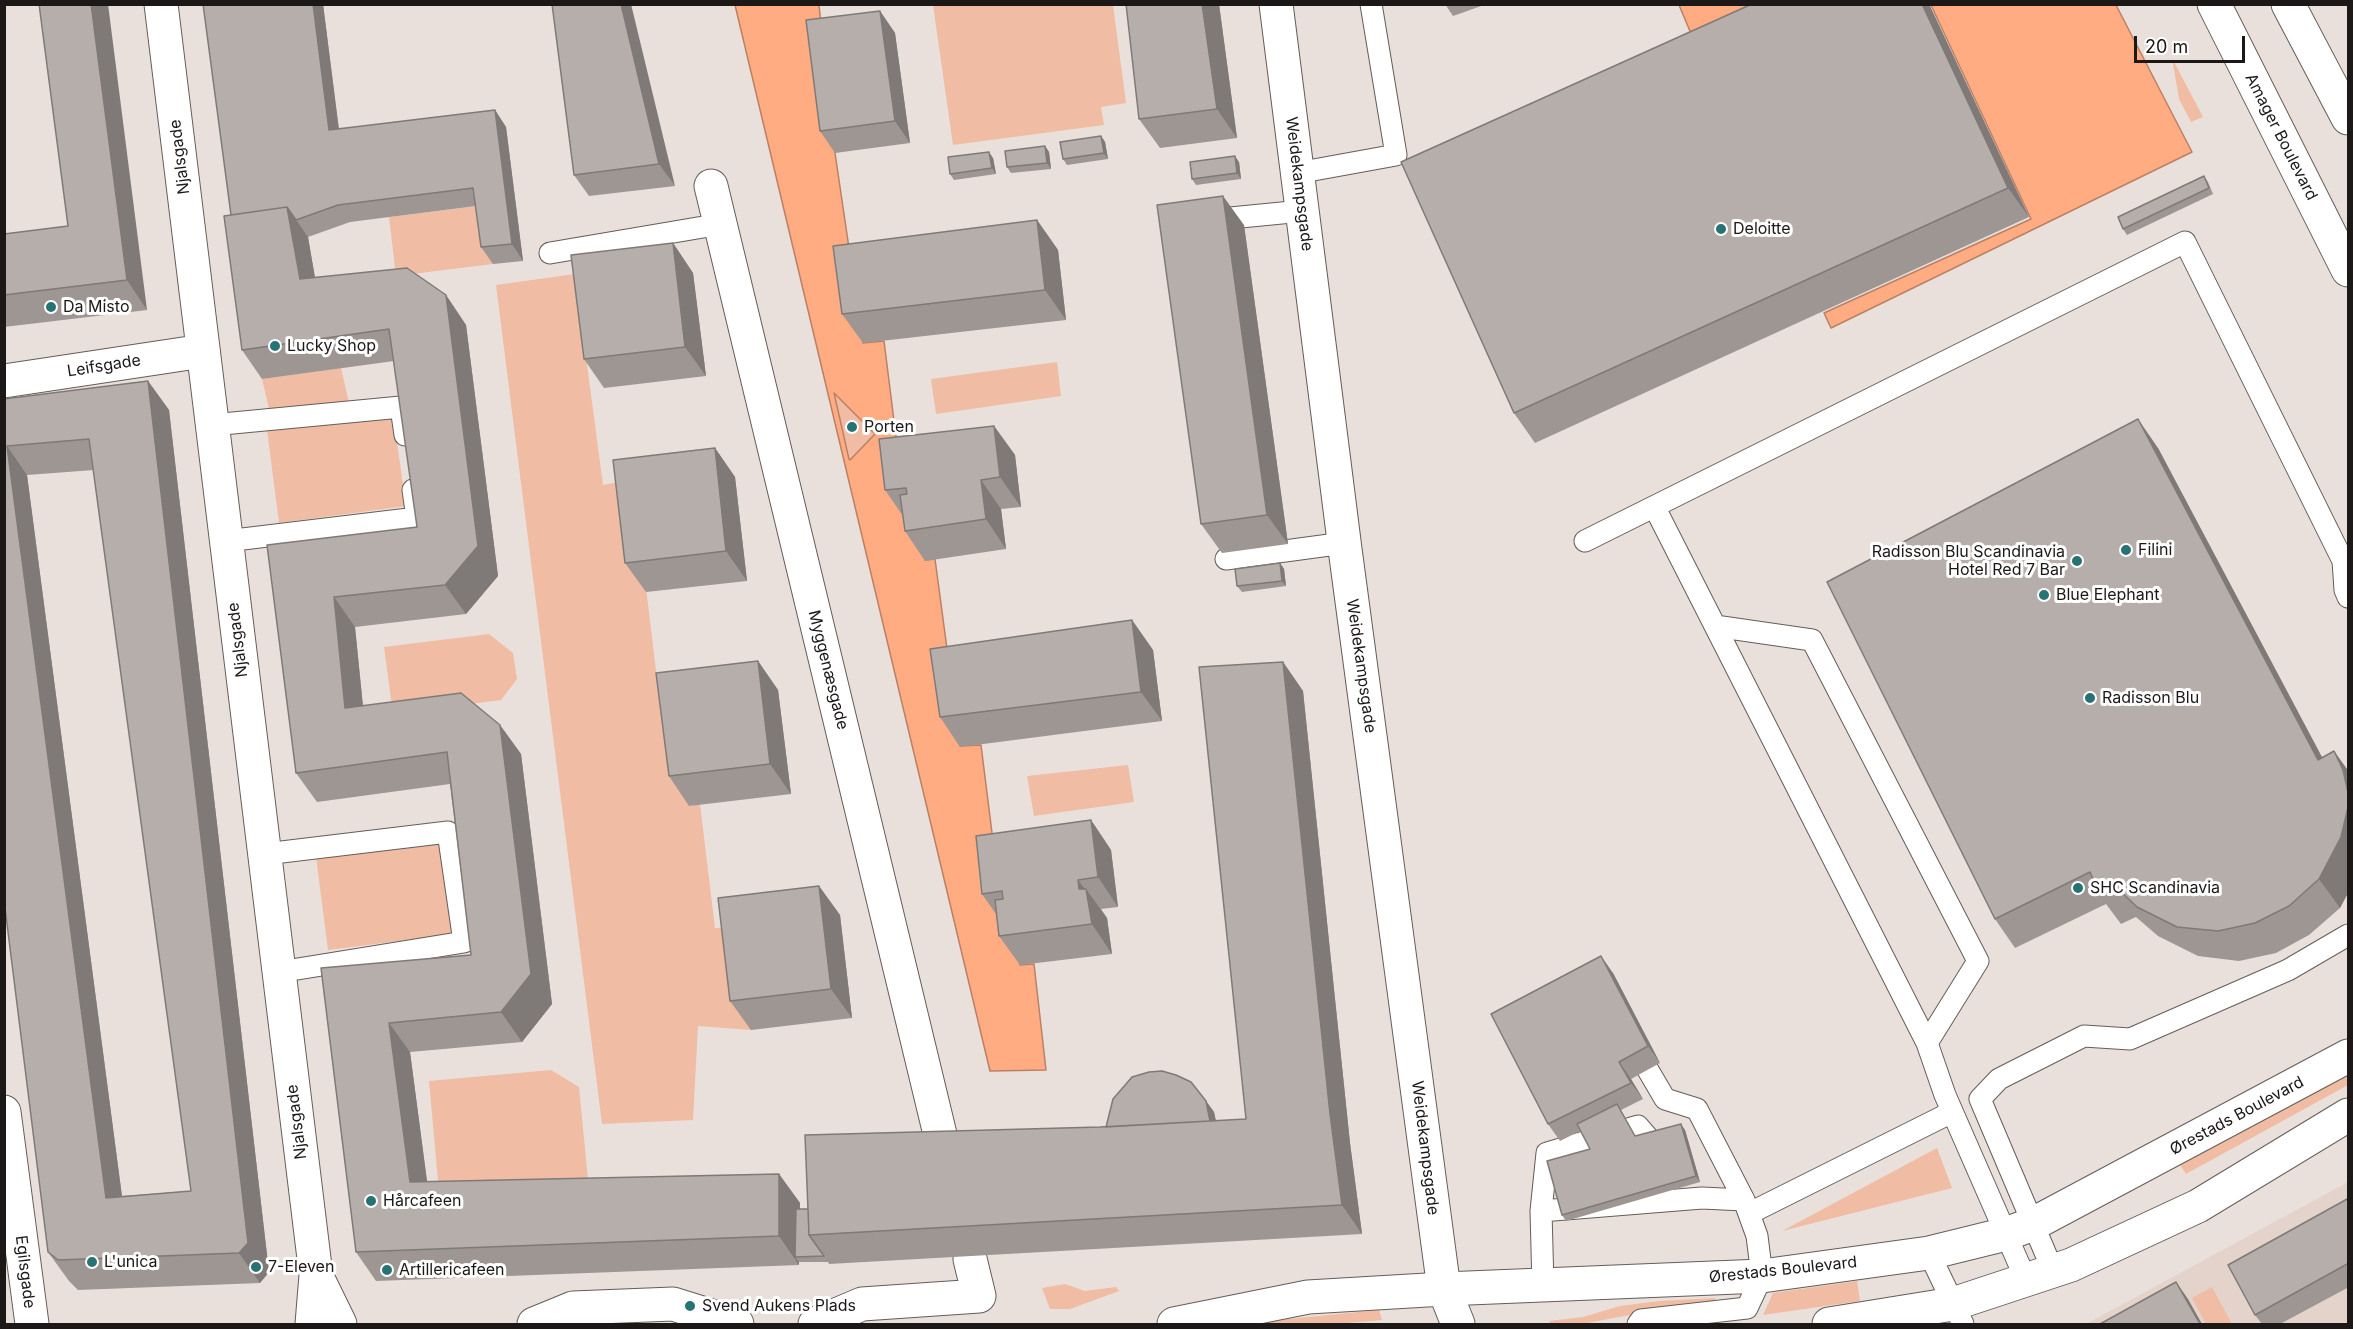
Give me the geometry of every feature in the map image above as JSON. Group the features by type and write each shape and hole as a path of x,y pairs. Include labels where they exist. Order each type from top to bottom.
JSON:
{"street":[{"name":"Njalsgade","path":"161,4 316,1275 312,1324"},
{"name":"Weidekampsgade","path":"1276,4 1344,543 1444,1289 1458,1324"},
{"name":"Amager Boulevard","path":"2214,4 2348,269"},
{"path":"2288,4 2349,118"},
{"name":"Myggenæsgade","path":"711,186 945,1155"},
{"name":"Leifsgade","path":"4,381 203,351"},
{"name":"Ørestads Boulevard","path":"1174,1324 1308,1297 1762,1276 1929,1253 2019,1229 2349,1056"},
{"name":"Egilsgade","path":"4,1112 32,1324"},
{"path":"1829,1324 1958,1314 2199,1206 2349,1115"},
{"path":"815,1324 862,1304 979,1296 970,1260"},
{"name":"Njalsgade","path":"316,1275 340,1324"},
{"path":"534,1324 573,1308 673,1304 737,1324"}],"lane":[{"path":"1297,173 1396,155 1371,4"},
{"path":"1193,222 1302,211"},
{"path":"550,253 721,225"},
{"path":"1585,541 2185,242 2343,561 2345,590 2349,597"},
{"path":"212,425 401,406 408,450"},
{"path":"226,541 417,518 411,472"},
{"path":"1655,508 1927,1043 1952,1112 2019,1229 2040,1276"},
{"path":"1226,560 1344,543"},
{"path":"1715,626 1812,640 1973,951 1978,961 1927,1043"},
{"path":"265,854 448,832 464,942 279,972"},
{"path":"2040,1276 2019,1229 1980,1099 1999,1079 2084,1036 2130,1039 2288,970 2349,934"},
{"path":"1638,1324 1641,1320 1747,1308 1762,1276 1757,1236 1747,1207 1696,1109 1665,1099 1648,1070"},
{"path":"1542,1211 1593,1207 1642,1195 1702,1198 1747,1207 1952,1112"},
{"path":"1547,1152 1599,1147 1638,1126 1702,1198"},
{"path":"1547,1152 1563,1171"},
{"path":"1543,1286 1542,1211 1547,1152"},
{"path":"1578,1189 1593,1207"},
{"path":"1929,1253 1958,1314"}],"shaded area":[{"path":"735,5 819,5 835,153 863,343 884,341 900,469 925,560 935,559 960,746 981,745 996,865 1020,965 1034,964 1046,1070 990,1071","holes":["834,393 875,434 850,460"]},
{"path":"933,5 1113,5 1126,103 1101,107 1104,125 953,145"},
{"path":"1679,5 1832,5 1703,62"},
{"path":"1931,5 2116,5 2192,152 1831,328 1824,313 2031,219"},
{"path":"2172,58 2203,117 2191,122 2179,99"},
{"path":"485,205 493,264 396,276 389,217"},
{"path":"575,274 603,485 630,480 634,489 660,703 690,806 700,804 715,928 738,927 751,1030 698,1026 693,1120 602,1124 496,285"},
{"path":"1057,362 1061,396 936,414 931,379"},
{"path":"341,368 349,403 270,413 262,379"},
{"path":"834,391 875,434 850,460"},
{"path":"393,414 406,506 279,523 267,430"},
{"path":"489,634 513,653 517,679 501,700 393,714 384,647"},
{"path":"1128,765 1134,802 1034,816 1027,776"},
{"path":"442,841 454,934 328,950 316,857"},
{"path":"551,1070 579,1087 589,1190 440,1203 429,1081"},
{"path":"2348,1073 2348,1085 2186,1174 2180,1165"},
{"path":"1937,1148 1952,1188 1782,1231"},
{"path":"2348,1182 2348,1324 2086,1324"},
{"path":"1857,1281 1860,1301 1763,1315 1773,1293"},
{"path":"1065,1284 1085,1291 1116,1287 1119,1291 1070,1309 1050,1309 1042,1288"},
{"path":"2212,1287 2232,1324 2206,1324 2192,1298"},
{"path":"1715,1298 1715,1302 1582,1324 1551,1324 1549,1321 1583,1317 1620,1306"},
{"path":"1379,1310 1382,1320 1335,1324 1258,1324 1278,1320"}],"building":[{"path":"39,4 91,4 127,280 4,295 4,234 68,226"},
{"path":"203,4 313,4 329,130 495,110 512,244 481,247 473,188 338,205 296,220 287,207 231,215"},
{"path":"552,4 621,4 659,164 574,175"},
{"path":"1126,4 1202,4 1217,109 1139,119"},
{"name":"Deloitte","path":"1752,4 1922,4 2008,188 1514,413 1401,162"},
{"path":"880,11 895,121 820,131 806,20"},
{"path":"1101,136 1104,153 1063,159 1060,142"},
{"path":"1045,146 1047,163 1007,167 1005,151"},
{"path":"989,152 992,168 950,174 948,157"},
{"path":"1235,156 1237,173 1192,179 1190,162"},
{"path":"2204,176 2209,188 2123,229 2118,217"},
{"path":"1223,196 1267,515 1201,524 1157,205"},
{"path":"287,207 300,279 407,268 446,295 478,546 445,585 334,597 345,708 461,693 500,725 531,974 501,1012 389,1023 410,1182 779,1174 779,1236 356,1252 321,968 471,955 447,752 296,773 267,545 417,527 389,329 242,350 224,216"},
{"path":"1037,220 1045,290 842,314 833,246"},
{"path":"673,243 685,347 584,359 571,255"},
{"path":"148,381 248,1243 239,1253 58,1260 48,1252 4,900 4,399","holes":["89,439 191,1191 106,1198 7,446"]},
{"name":"Radisson Blu","path":"2138,419 2318,760 2334,751 2343,770 2349,797 2341,837 2319,879 2289,906 2255,923 2218,931 2177,927 2137,907 2116,887 2100,895 2090,872 1995,919 1827,582"},
{"path":"994,426 1000,477 981,480 986,519 905,531 900,495 907,494 906,488 885,490 879,439"},
{"path":"715,448 726,551 625,563 613,460"},
{"path":"1280,563 1282,581 1237,586 1235,569"},
{"path":"1132,620 1141,692 940,717 930,649"},
{"path":"758,661 770,764 669,776 656,673"},
{"path":"1283,662 1330,1114 1342,1205 809,1235 805,1135 1100,1127 1246,1119 1199,667"},
{"path":"1091,820 1098,877 1078,880 1079,889 1086,889 1092,924 999,936 995,900 1003,899 1002,891 982,894 976,836"},
{"path":"819,886 831,989 730,1001 718,898"},
{"path":"1601,956 1648,1046 1619,1062 1631,1083 1548,1124 1491,1014"},
{"path":"1162,1071 1191,1082 1206,1101 1210,1121 1106,1127 1113,1099 1132,1077"},
{"path":"1617,1104 1635,1136 1681,1124 1696,1176 1562,1215 1547,1161 1590,1149 1577,1124"},
{"path":"2349,1198 2349,1263 2255,1315 2228,1265"},
{"path":"796,1209 808,1209 809,1235 824,1256 795,1257"},
{"path":"2176,1282 2200,1324 2100,1324"}],"place":[{"name":"Deloitte","path":"1721,229"},
{"name":"Da Misto","path":"51,307"},
{"name":"Lucky Shop","path":"275,346"},
{"name":"Porten","path":"852,427"},
{"name":"Filini","path":"2126,550"},
{"name":"Radisson Blu Scandinavia Hotel Red 7 Bar","path":"2077,561"},
{"name":"Blue Elephant","path":"2044,595"},
{"name":"Radisson Blu","path":"2090,698"},
{"name":"SHC Scandinavia","path":"2078,888"},
{"name":"Hårcafeen","path":"371,1201"},
{"name":"L'unica","path":"92,1262"},
{"name":"7-Eleven","path":"256,1267"},
{"name":"Artillericafeen","path":"387,1270"},
{"name":"Svend Aukens Plads","path":"690,1306"}]}
